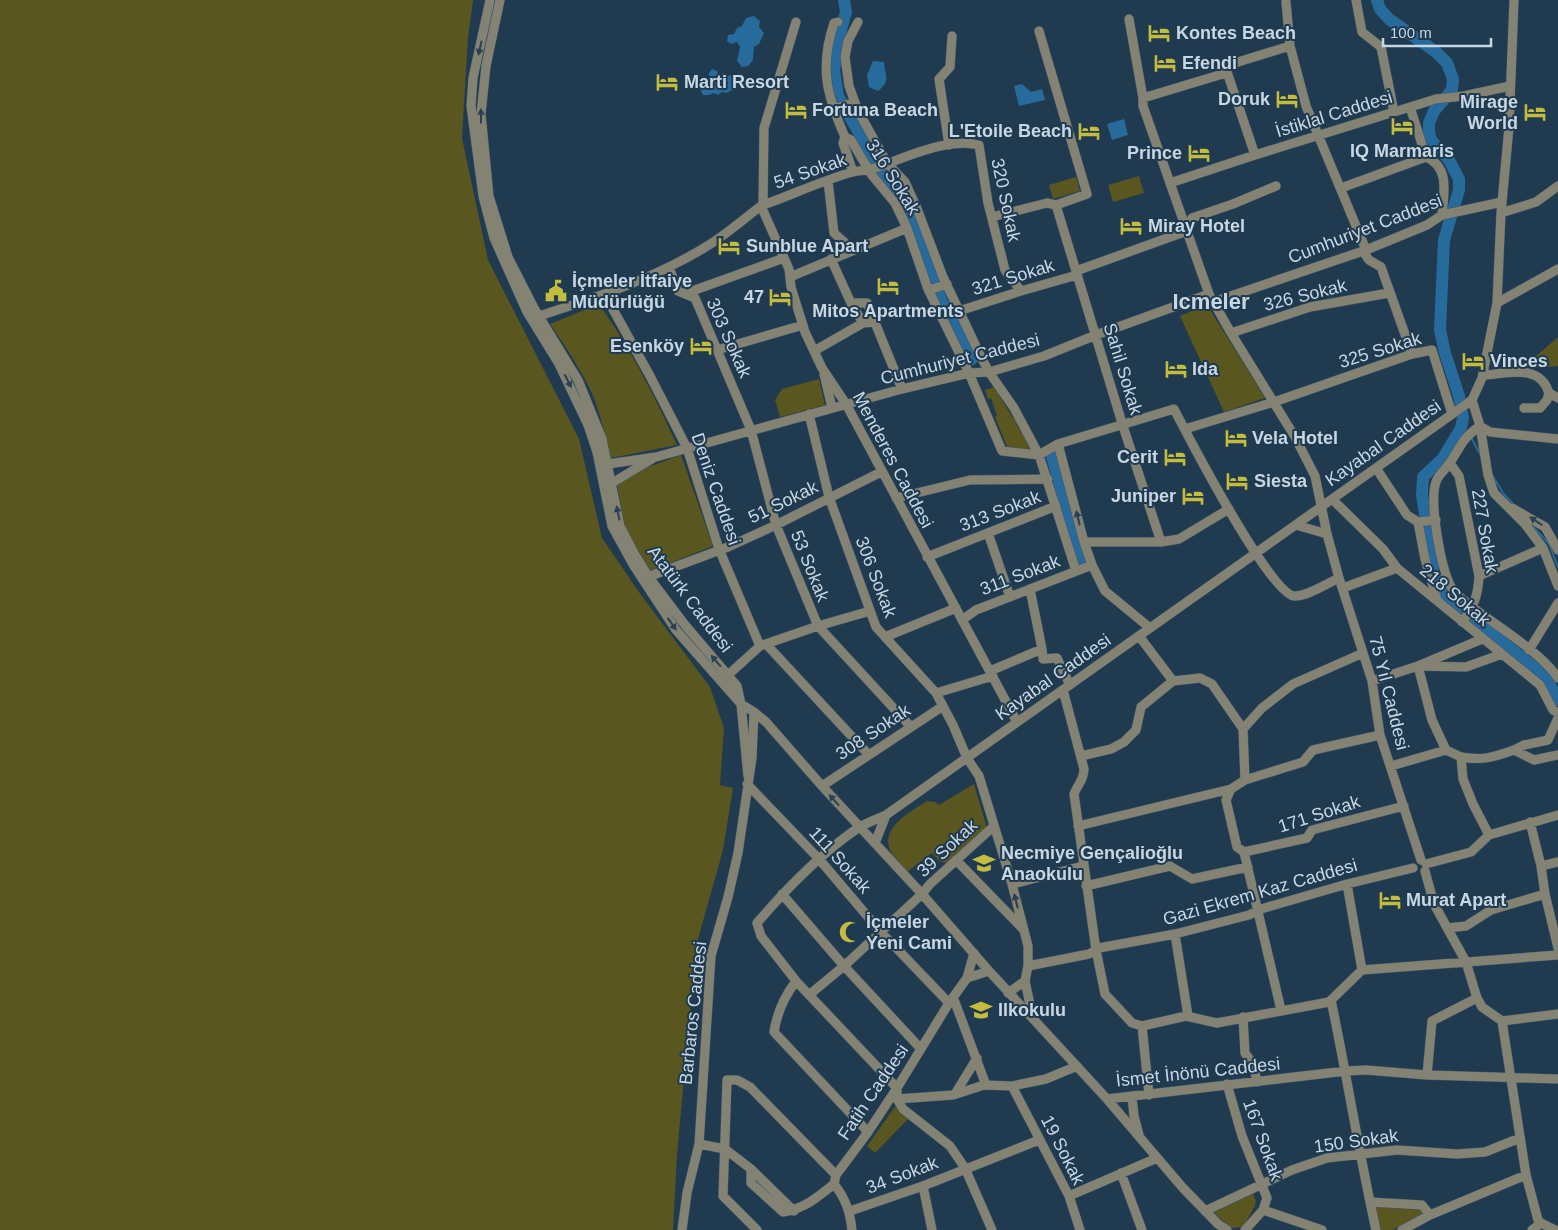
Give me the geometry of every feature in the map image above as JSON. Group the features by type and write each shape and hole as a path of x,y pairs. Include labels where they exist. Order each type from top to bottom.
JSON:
{"street":[{"name":"Atatürk Caddesi","path":"490,0 473,78 471,106 483,196 494,238 527,312 570,384 588,425 597,452 612,483 620,526 645,578 737,686 741,704 748,780"},
{"name":"Atatürk Caddesi","path":"500,0 486,66 481,114 489,196 508,257 538,316 578,380 602,439 604,466 602,480 612,526 676,630 741,704 766,722 868,835"},
{"path":"1356,0 1362,32 1381,47 1394,112"},
{"name":"Kayabal Caddesi","path":"796,981 762,936 757,923 782,894 819,859 859,827 886,815 1470,401 1482,378 1497,303 1501,213 1509,127 1514,0"},
{"path":"1286,2 1290,46 1306,106 1341,188 1364,250 1369,260 1381,267 1412,354"},
{"name":"75 Yıl Caddesi","path":"1128,20 1143,106 1211,298 1295,437 1315,476 1327,534 1339,578 1372,681 1380,735 1424,865 1434,904 1466,962 1477,998 1482,1007 1502,1021"},
{"path":"762,206 764,128 796,22"},
{"path":"858,22 848,41 845,57 852,103 885,164 905,182 911,222 937,287 959,311 989,372 1014,408 1039,455 1076,571"},
{"name":"316 Sokak","path":"836,23 829,38 825,75 845,137 850,140 870,170 911,222 969,373 1002,451 1039,455"},
{"path":"992,217 1047,203 1056,205 1087,194 1039,30"},
{"path":"949,145 939,79 950,67 952,36"},
{"path":"1255,154 1224,66 1290,46"},
{"path":"1143,98 1226,73"},
{"name":"İstiklal Caddesi","path":"1170,183 1255,154 1436,99 1464,96 1510,86"},
{"path":"835,109 852,103"},
{"path":"1410,107 1426,157"},
{"path":"845,137 842,143 853,172"},
{"name":"320 Sokak","path":"885,164 949,145 970,143 979,145 992,217 1005,270 1021,290"},
{"path":"1341,188 1426,157 1435,161 1441,170 1444,186 1442,215"},
{"name":"54 Sokak","path":"538,316 605,295 669,267 712,243 762,206 853,172 870,170 885,164"},
{"path":"828,181 834,232 853,250"},
{"path":"1187,231 1192,218 1233,204 1276,186"},
{"path":"1501,213 1536,202 1558,186"},
{"name":"Cumhuriyet Caddesi","path":"604,466 656,457 902,388 969,373 989,372 1044,356 1096,335 1364,250 1427,225 1442,215 1502,202"},
{"name":"Sahil Sokak","path":"1056,205 1122,423 1162,542"},
{"name":"Menderes Caddesi","path":"762,206 784,258 803,325 822,368 846,404 1018,722"},
{"path":"790,277 911,222"},
{"name":"321 Sokak","path":"959,311 1077,273 1187,231"},
{"path":"688,295 696,290 784,258"},
{"path":"830,259 863,323"},
{"name":"303 Sokak","path":"669,267 678,291 695,298 751,430"},
{"path":"1497,303 1558,269"},
{"name":"326 Sokak","path":"1231,333 1310,307 1389,292"},
{"name":"Deniz Caddesi","path":"605,295 687,448 719,549 763,645 869,755"},
{"path":"852,303 867,303 902,388"},
{"path":"814,351 863,323 875,322"},
{"path":"717,350 803,325"},
{"name":"325 Sokak","path":"1185,429 1274,402 1412,354 1432,350 1452,414"},
{"path":"822,368 832,408"},
{"path":"1486,375 1527,372 1542,379 1549,393 1558,398"},
{"path":"1524,408 1544,406 1549,393"},
{"path":"1470,401 1480,426 1488,473 1494,492 1525,524 1543,548 1558,586"},
{"path":"1039,455 1058,444 1122,423 1174,409 1255,554 1284,592 1293,596 1303,595 1339,578"},
{"name":"306 Sokak","path":"810,414 829,497 876,627 936,693 953,725 967,758 978,776 1012,884 1028,946 1028,966 1025,981"},
{"path":"1480,426 1490,432 1558,439"},
{"path":"1480,426 1470,433 1458,447 1450,464 1436,480 1433,493 1440,553 1446,576 1454,591 1529,650 1554,672 1558,678"},
{"name":"53 Sokak","path":"751,430 776,524 818,626"},
{"path":"1058,444 1092,565 1105,591 1150,628"},
{"name":"Cumhuriyet Caddesi","path":"612,483 656,457"},
{"name":"227 Sokak","path":"1450,464 1459,476 1479,576 1478,590 1473,607"},
{"path":"1376,468 1407,516 1418,522 1436,520"},
{"name":"51 Sokak","path":"645,578 728,547 882,472"},
{"path":"896,498 970,480 1048,479"},
{"path":"602,480 612,483"},
{"name":"218 Sokak","path":"1332,499 1383,549 1397,568 1540,685 1553,710 1558,713"},
{"path":"1503,503 1531,517 1545,527 1557,545"},
{"name":"313 Sokak","path":"928,557 1056,506"},
{"path":"1084,542 1162,542 1179,539 1229,510"},
{"path":"1418,522 1425,559 1437,600"},
{"path":"1296,525 1327,534"},
{"path":"988,533 1010,597"},
{"path":"1479,576 1543,548"},
{"name":"311 Sokak","path":"885,637 959,614 966,609 976,610 1092,565"},
{"path":"1343,588 1397,568"},
{"path":"1030,589 1043,659 1057,658 1066,687 1081,756 1084,777 1074,794 1086,886 1105,994 1132,1023 1142,1026 1188,1016 1216,1023 1329,1002 1362,970 1558,956"},
{"path":"1529,650 1558,602"},
{"path":"1462,622 1473,607"},
{"path":"728,675 763,645 818,626 870,612"},
{"path":"818,626 910,726"},
{"path":"1139,636 1173,681"},
{"path":"1372,681 1418,666 1482,638"},
{"path":"936,693 992,674 1042,649"},
{"path":"1243,729 1262,708 1293,684 1363,653"},
{"path":"1418,666 1466,668 1502,654"},
{"path":"1418,666 1432,720 1446,750 1461,757 1472,760 1489,759 1524,745 1548,740 1558,718"},
{"path":"1081,756 1111,749 1124,742 1136,730 1141,707 1173,681 1200,678 1212,684 1243,729 1245,780"},
{"name":"308 Sokak","path":"822,786 910,726 943,706"},
{"name":"Barbaros Caddesi","path":"682,1230 687,1193 699,1144 711,956 738,853 752,758 754,712"},
{"path":"1078,826 1231,789 1245,780 1303,762 1313,750 1380,735"},
{"path":"1391,766 1446,750"},
{"path":"1514,750 1534,760 1558,755"},
{"path":"1461,757 1463,778 1473,804 1489,835"},
{"name":"111 Sokak","path":"748,780 880,931 951,1000"},
{"path":"1231,789 1226,800 1237,847 1244,852 1248,867 1281,1010"},
{"name":"171 Sokak","path":"1244,852 1307,838 1312,830 1404,806"},
{"path":"875,843 886,815"},
{"path":"1424,865 1471,852 1489,835 1530,822 1558,816"},
{"path":"1530,822 1541,866 1545,894 1556,925 1558,948"},
{"name":"39 Sokak","path":"809,995 844,966 994,826"},
{"name":"İsmet İnönü Caddesi","path":"868,835 989,972 1107,1099 1226,1084 1366,1070 1426,1075 1558,1079"},
{"path":"956,860 1024,930"},
{"path":"1541,866 1558,862"},
{"name":"Gazi Ekrem Kaz Caddesi","path":"1028,966 1089,954 1096,950 1175,934 1249,916 1258,910 1347,884 1413,868 1414,863 1424,865"},
{"path":"1012,884 1083,866"},
{"path":"1086,886 1170,866 1192,878 1248,867"},
{"path":"1347,884 1362,970"},
{"path":"782,894 844,966 921,1049"},
{"path":"1447,928 1466,926 1491,910 1545,894"},
{"path":"1175,934 1188,1016"},
{"name":"Fatih Caddesi","path":"724,1149 752,1169 752,1182 783,1212 794,1211 810,1203 835,1180 897,1088 966,978 974,953"},
{"path":"966,978 989,972"},
{"path":"868,1132 774,1032 776,1015 787,993 796,981 897,1088 897,1100 904,1108 950,1146 965,1168 992,1230"},
{"path":"1008,992 1025,981 1033,1019"},
{"path":"1426,1075 1432,1021 1477,998"},
{"path":"951,1000 977,1058 986,1085"},
{"path":"1331,1000 1346,1071 1359,1154 1376,1230"},
{"path":"1555,1230 1538,1220 1526,1175 1502,1021 1558,1014"},
{"path":"1243,1017 1245,1053 1253,1064 1257,1082"},
{"path":"1142,1026 1150,1095"},
{"path":"955,1094 977,1058"},
{"path":"897,1100 955,1094 986,1085 1012,1086 1046,1078 1077,1066"},
{"path":"757,1230 723,1196 727,1080 737,1080 750,1087 835,1180 850,1211 852,1230"},
{"name":"167 Sokak","path":"1226,1084 1242,1136 1267,1198 1263,1210"},
{"name":"19 Sokak","path":"1012,1086 1069,1196 1080,1230"},
{"path":"1132,1097 1134,1116 1140,1138"},
{"path":"1107,1099 1205,1211 1227,1230"},
{"name":"150 Sokak","path":"1205,1211 1292,1170 1327,1158 1397,1150 1457,1154 1485,1152 1520,1138"},
{"name":"34 Sokak","path":"850,1211 923,1186 1039,1140"},
{"path":"699,1144 724,1149"},
{"path":"1069,1196 1157,1158"},
{"path":"1121,1173 1142,1230"},
{"path":"1406,1229 1430,1214 1526,1175"},
{"path":"923,1186 932,1230"},
{"path":"1370,1202 1422,1205 1430,1214"},
{"path":"1245,1230 1263,1210 1322,1230"},
{"path":"1532,1230 1541,1223"}],"shaded area":[{"path":"0,0 473,0 468,38 462,138 488,260 579,439 602,538 641,595 710,687 724,728 720,785 733,788 723,850 696,946 677,1155 673,1230 0,1230"},
{"path":"1139,176 1144,193 1113,202 1108,185"},
{"path":"1076,177 1080,191 1053,199 1049,185"},
{"path":"599,304 641,373 677,445 611,458 590,388 550,324"},
{"path":"1207,305 1265,398 1224,412 1180,316"},
{"path":"1558,337 1558,366 1537,368 1535,357"},
{"path":"819,379 825,405 780,417 775,400 782,389"},
{"path":"994,387 1013,418 1015,417 1018,421 1016,423 1021,433 1024,433 1034,451 1008,449 995,417 997,416 991,398 988,399 985,390"},
{"path":"681,455 713,546 650,571 625,527 617,485 648,467"},
{"path":"974,784 987,828 950,861 946,863 939,861 932,853 907,872 895,859 890,850 889,834 893,827 906,815 927,801 935,802 939,805"},
{"path":"897,1104 910,1117 875,1153 867,1146"},
{"path":"1253,1194 1256,1201 1255,1206 1243,1227 1231,1228 1213,1212"},
{"path":"1375,1206 1421,1210 1423,1213 1393,1230 1379,1230"}],"water":[{"path":"754,16 760,21 759,27 764,33 759,44 754,47 753,60 748,66 742,67 737,61 740,47 737,42 731,44 727,41 728,35 734,34 737,28 742,26 746,18"},
{"path":"873,61 884,62 886,81 878,91 869,87 867,75"},
{"path":"712,69 717,71 720,79 731,75 732,90 718,95 714,93 703,95 700,89 709,77"},
{"path":"1022,84 1031,92 1042,89 1045,100 1019,106 1014,86"},
{"path":"1124,119 1128,135 1112,140 1107,124"}],"waterway":[{"path":"844,0 846,12 834,70 838,96 885,178 904,198 942,302 972,359"},
{"path":"1377,0 1380,9 1389,19 1436,52 1447,63 1453,79 1452,90 1434,111 1429,123 1429,132 1431,140 1449,160 1459,179 1459,190 1444,240 1440,330 1445,353 1459,396 1463,418 1461,428 1443,458 1423,477 1422,495 1433,572 1448,598 1541,673 1558,700"},
{"path":"1462,422 1466,428"},
{"path":"1472,439 1480,454"},
{"path":"1051,453 1082,563"},
{"path":"1491,473 1503,493 1513,504"},
{"path":"1530,523 1549,544 1558,567"}],"place":[{"name":"Kontes Beach","path":"1159,33"},
{"name":"Efendi","path":"1165,63"},
{"name":"Marti Resort","path":"667,82"},
{"name":"Doruk","path":"1287,99"},
{"name":"Fortuna Beach","path":"796,110"},
{"name":"Mirage World","path":"1535,112"},
{"name":"IQ Marmaris","path":"1402,126"},
{"name":"L'Etoile Beach","path":"1089,131"},
{"name":"Prince","path":"1199,153"},
{"name":"Miray Hotel","path":"1131,226"},
{"name":"Sunblue Apart","path":"729,246"},
{"name":"Mitos Apartments","path":"888,286"},
{"name":"İçmeler İtfaiye Müdürlüğü","path":"556,291"},
{"name":"47","path":"780,297"},
{"name":"Esenköy","path":"701,346"},
{"name":"Vinces","path":"1473,361"},
{"name":"Ida","path":"1176,369"},
{"name":"Vela Hotel","path":"1236,438"},
{"name":"Cerit","path":"1175,457"},
{"name":"Siesta","path":"1237,481"},
{"name":"Juniper","path":"1193,496"},
{"name":"Necmiye Gençalioğlu Anaokulu","path":"984,863"},
{"name":"Murat Apart","path":"1390,900"},
{"name":"İçmeler Yeni Cami","path":"850,932"},
{"name":"Ilkokulu","path":"981,1010"}],"district":[{"name":"Icmeler","path":"1211,301"}]}
